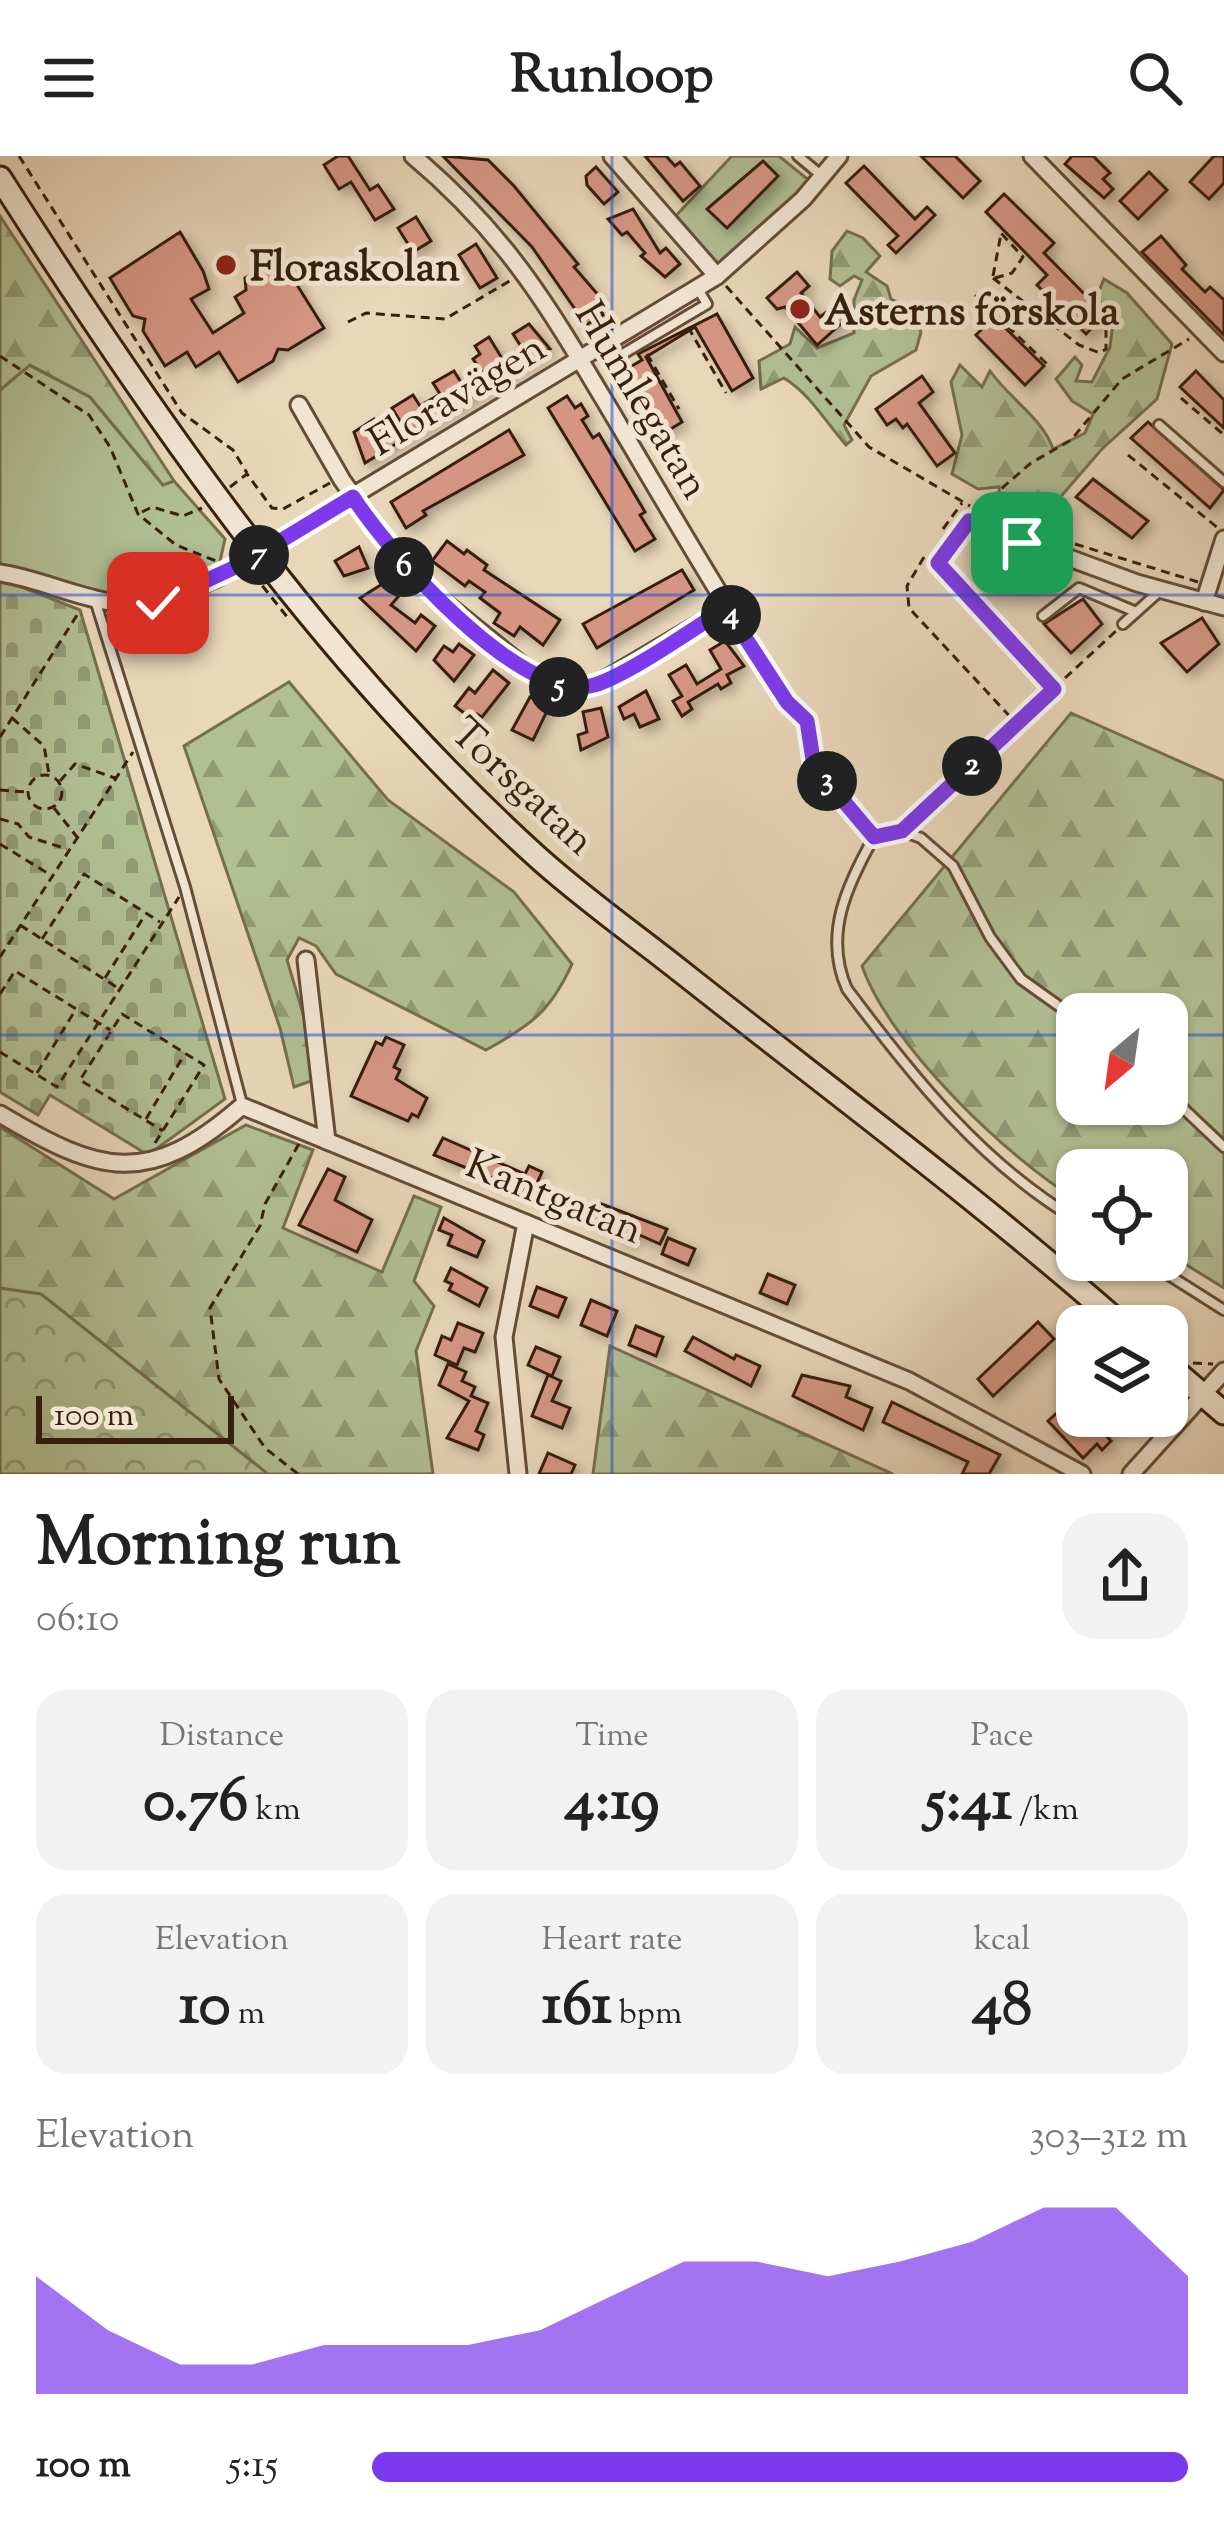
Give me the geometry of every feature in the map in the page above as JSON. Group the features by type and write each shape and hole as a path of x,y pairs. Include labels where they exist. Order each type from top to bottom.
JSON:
{"main road":[{"name":"Torsgatan","path":"0,178 245,562 389,710 536,856 1100,1305"},
{"path":"1188,1382 1224,1413"}],"street":[{"name":"Humlegatan","path":"412,156 463,199 524,272 582,359 726,608 787,702"},
{"path":"612,156 717,276"},
{"name":"Floravägen","path":"0,573 92,598 158,603 245,562 717,276 823,177 838,156"},
{"path":"1032,156 1224,353"},
{"path":"299,405 353,497 410,574 539,679 559,687 594,686 726,608"},
{"path":"1054,689 938,563 969,521 1162,590 1206,594 1224,607"},
{"path":"1206,594 1224,536"},
{"path":"306,960 327,1141"},
{"path":"0,1114 80,1157 132,1168 175,1151 242,1106"},
{"name":"Kantgatan","path":"242,1106 909,1381 1082,1474"},
{"path":"518,1474 503,1337 526,1223"},
{"path":"1131,1474 1224,1371"}],"lane":[{"path":"798,156 823,177"},
{"path":"607,343 616,358 641,344 706,304 697,288"},
{"path":"1159,425 1224,482"},
{"path":"1043,616 1078,588 1136,613"},
{"path":"1123,624 1162,590"},
{"path":"92,598 185,887 242,1106"},
{"path":"1056,1004 1021,979 990,937 952,866 921,838 902,831 874,837 839,914 837,966 847,989 969,1137 1023,1185 1056,1206"},
{"path":"1188,1113 1224,1147"},
{"path":"1178,1281 1224,1310"}],"path":[{"path":"19,156 182,413 233,450 272,508 283,508 342,480"},
{"path":"993,278 1012,273 1023,257 1001,232 991,267 993,278 1079,345 1100,353 1106,349 1106,329"},
{"path":"348,322 366,313 445,319 524,272"},
{"path":"717,276 869,447 990,515"},
{"path":"975,295 1047,364"},
{"path":"683,318 726,393"},
{"path":"977,509 1030,463 1071,440 1123,379 1179,349 1199,330"},
{"path":"641,344 679,409"},
{"path":"0,356 89,415 110,447 138,514 176,545 245,562 289,619"},
{"path":"1180,398 1224,435"},
{"path":"1128,455 1224,536"},
{"path":"231,486 248,474"},
{"path":"942,531 963,502"},
{"path":"138,514 152,507 184,516 202,508"},
{"path":"1062,540 1206,594"},
{"path":"932,546 907,586 909,608 1017,724"},
{"path":"0,737 92,598"},
{"path":"902,831 1123,624"},
{"path":"787,702 807,721 814,766 874,837"},
{"path":"12,718 44,746 52,766 49,776"},
{"path":"0,957 139,743"},
{"path":"53,807 60,800 59,783 75,764 116,778"},
{"path":"59,783 49,776 34,778 28,792 35,806 53,807 77,837"},
{"path":"0,790 28,792"},
{"path":"0,819 18,824 29,837 69,850"},
{"path":"0,844 52,876"},
{"path":"42,939 84,874 162,923"},
{"path":"0,1052 57,1087 185,887"},
{"path":"104,980 146,913"},
{"path":"20,925 119,989"},
{"path":"0,935 10,941"},
{"path":"0,994 15,971 111,1031"},
{"path":"36,1074 76,1010"},
{"path":"80,1080 122,1014 204,1065 232,1059"},
{"path":"145,1120 185,1053"},
{"path":"148,1155 204,1065"},
{"path":"66,1071 163,1131"},
{"path":"298,1474 265,1448 220,1379 210,1307 256,1232 304,1131"}],"green space":[{"path":"732,156 779,156 816,186 717,276 670,222"},
{"path":"0,216 174,481 163,485 90,397 30,365 0,390"},
{"path":"847,231 863,238 880,256 866,272 887,286 891,299 911,308 921,332 916,350 871,376 844,425 852,440 846,445 810,400 784,378 761,389 759,361 790,344 795,327 817,348 854,333 854,300 862,280 854,276 840,286 830,279 832,251"},
{"path":"1104,279 1127,293 1172,344 1157,399 1102,449 1037,524 1000,507 999,487 978,489 952,474 962,435 951,382 960,365 982,387 990,371 1042,428 1053,449 1085,433 1093,414 1072,401 1056,379 1075,357 1082,365 1076,381 1092,382 1110,347 1114,314 1096,298"},
{"path":"29,365 90,397 163,485 174,481 225,539 218,570 127,598 0,566 0,390"},
{"path":"9,582 80,610 225,1099 148,1155 50,1095 38,1115 0,1092 0,583"},
{"path":"289,682 388,800 514,892 572,964 547,1006 515,1033 486,1050 336,974 316,946 299,938 287,960 305,1020 314,1080 294,1087 280,1028 184,746"},
{"path":"1071,713 1224,781 1224,1288 1188,1266 1188,1149 1056,1149 1056,1186 953,1096 897,1030 862,966"},
{"path":"246,1125 313,1150 283,1228 382,1272 414,1196 441,1207 414,1281 434,1306 416,1351 433,1474 0,1474 0,1127 114,1199"},
{"path":"0,1288 41,1294 268,1474 0,1474"},
{"path":"610,1346 893,1474 593,1474"}],"building":[{"path":"348,156 370,190 378,185 394,209 375,220 351,182 339,189 324,165"},
{"path":"443,156 488,160 578,264 574,267 600,297 596,300 603,315 586,325 532,247"},
{"path":"645,156 666,156 675,166 680,162 700,186 683,201"},
{"path":"921,156 955,156 980,181 963,198"},
{"path":"1072,156 1093,156 1110,173 1103,179 1113,189 1104,198 1065,164"},
{"path":"1214,156 1224,156 1224,183 1209,199 1190,182"},
{"path":"763,161 778,176 727,228 707,209"},
{"path":"864,166 915,219 927,207 935,215 896,253 888,245 898,236 846,183"},
{"path":"596,167 618,192 604,204 587,185 586,176"},
{"path":"1149,172 1167,190 1138,219 1120,201"},
{"path":"1004,194 1054,243 1044,253 1105,315 1086,334 1037,285 1047,275 986,212"},
{"path":"633,209 660,253 666,248 680,264 665,277 641,256 645,253 627,232 622,235 608,219"},
{"path":"416,217 431,241 413,252 398,228"},
{"path":"180,232 209,289 191,299 213,333 244,313 235,297 246,290 245,278 280,258 324,328 288,350 278,349 273,361 238,382 219,352 196,367 187,352 165,366 143,331 145,319 133,316 110,278"},
{"path":"1161,236 1186,265 1182,269 1205,292 1210,287 1224,300 1224,335 1142,252"},
{"path":"476,244 497,278 480,288 459,255"},
{"name":"Asterns förskola","path":"797,272 809,286 801,293 820,317 829,310 834,316 845,307 852,314 817,345 785,307 777,309 767,298"},
{"path":"717,314 753,378 732,391 695,327 646,357 682,422 661,435 625,370 642,360 638,354"},
{"path":"994,317 1044,366 1025,385 976,335"},
{"path":"529,324 550,349 365,463 354,432 374,419 382,432 400,421 392,408 413,395 420,406 440,394 433,383 454,371 462,384 482,372 473,359 480,354 475,346 489,337 503,360 522,348 513,334"},
{"path":"1196,371 1224,400 1224,428 1180,387"},
{"path":"922,376 933,392 919,403 955,453 937,466 907,424 903,428 896,419 887,425 876,409"},
{"path":"567,396 575,408 581,404 588,416 582,420 593,438 599,434 645,512 640,515 655,539 635,551 548,408"},
{"path":"1148,422 1224,490 1210,508 1131,438"},
{"path":"509,430 524,455 423,511 426,515 406,528 391,502"},
{"path":"1093,479 1148,521 1132,538 1076,497"},
{"path":"447,541 464,554 467,550 487,565 484,570 560,620 543,645 520,627 514,636 494,623 500,613 480,598 485,592 469,581 465,586 432,561"},
{"path":"359,547 368,568 344,576 335,561"},
{"path":"682,570 694,590 597,648 583,624"},
{"path":"384,583 398,597 391,605 415,623 421,615 435,626 416,651 360,598"},
{"path":"1083,599 1102,624 1071,653 1044,624"},
{"path":"1202,618 1219,644 1187,672 1161,643"},
{"path":"725,641 744,666 727,675 731,683 721,689 718,684 688,702 692,709 682,716 673,701 682,696 669,675 686,665 697,684 721,669 710,650"},
{"path":"459,644 474,655 454,681 434,660 444,646 453,652"},
{"path":"493,670 509,683 482,717 477,714 473,720 455,706 469,688 475,693"},
{"path":"646,691 659,719 640,727 634,714 624,719 619,707"},
{"path":"530,697 549,707 533,740 512,730"},
{"path":"601,708 608,737 581,750 578,735 587,732 583,712"},
{"path":"386,1037 404,1045 394,1067 400,1070 396,1079 427,1098 418,1117 412,1114 408,1121 351,1096 376,1042 382,1045"},
{"path":"443,1138 525,1174 529,1166 542,1172 532,1194 434,1155"},
{"path":"328,1169 345,1177 335,1200 372,1220 357,1252 299,1225"},
{"path":"599,1203 667,1229 660,1244 635,1233 631,1243 619,1238 621,1233 592,1219"},
{"path":"444,1218 484,1241 477,1257 448,1245 452,1235 439,1230"},
{"path":"668,1238 695,1249 688,1265 662,1254"},
{"path":"451,1268 487,1288 479,1306 449,1290 452,1284 445,1281"},
{"path":"768,1274 795,1285 787,1304 760,1293"},
{"path":"537,1287 566,1298 558,1317 530,1306"},
{"path":"591,1300 617,1311 607,1336 581,1325"},
{"path":"1038,1322 1054,1339 993,1396 978,1379"},
{"path":"458,1323 483,1333 475,1352 464,1348 457,1365 435,1355 442,1336 451,1340"},
{"path":"636,1326 663,1337 656,1356 629,1345"},
{"path":"693,1337 734,1359 736,1355 760,1366 751,1386 685,1351"},
{"path":"536,1347 560,1357 552,1376 528,1365"},
{"path":"448,1364 466,1372 462,1381 475,1387 471,1396 488,1403 476,1431 484,1435 478,1450 447,1438 469,1401 439,1385"},
{"path":"548,1375 561,1381 552,1401 570,1408 562,1428 532,1416"},
{"path":"802,1375 850,1386 846,1397 872,1408 863,1430 793,1396"},
{"path":"892,1402 1000,1455 989,1474 962,1474 968,1462 883,1422"},
{"path":"1063,1437 1107,1437 1111,1441 1102,1450 1097,1444 1083,1458"},
{"path":"548,1453 575,1465 571,1474 539,1474"}],"place":[{"name":"Floraskolan","path":"226,265"},
{"name":"Asterns förskola","path":"800,309"}],"route":[{"path":"158,603 244,563 353,497 410,574 477,632 539,679 559,687 594,686 726,608 787,702 807,721 814,766 874,837 902,831 1054,689 938,563 969,521 1022,543"}]}
